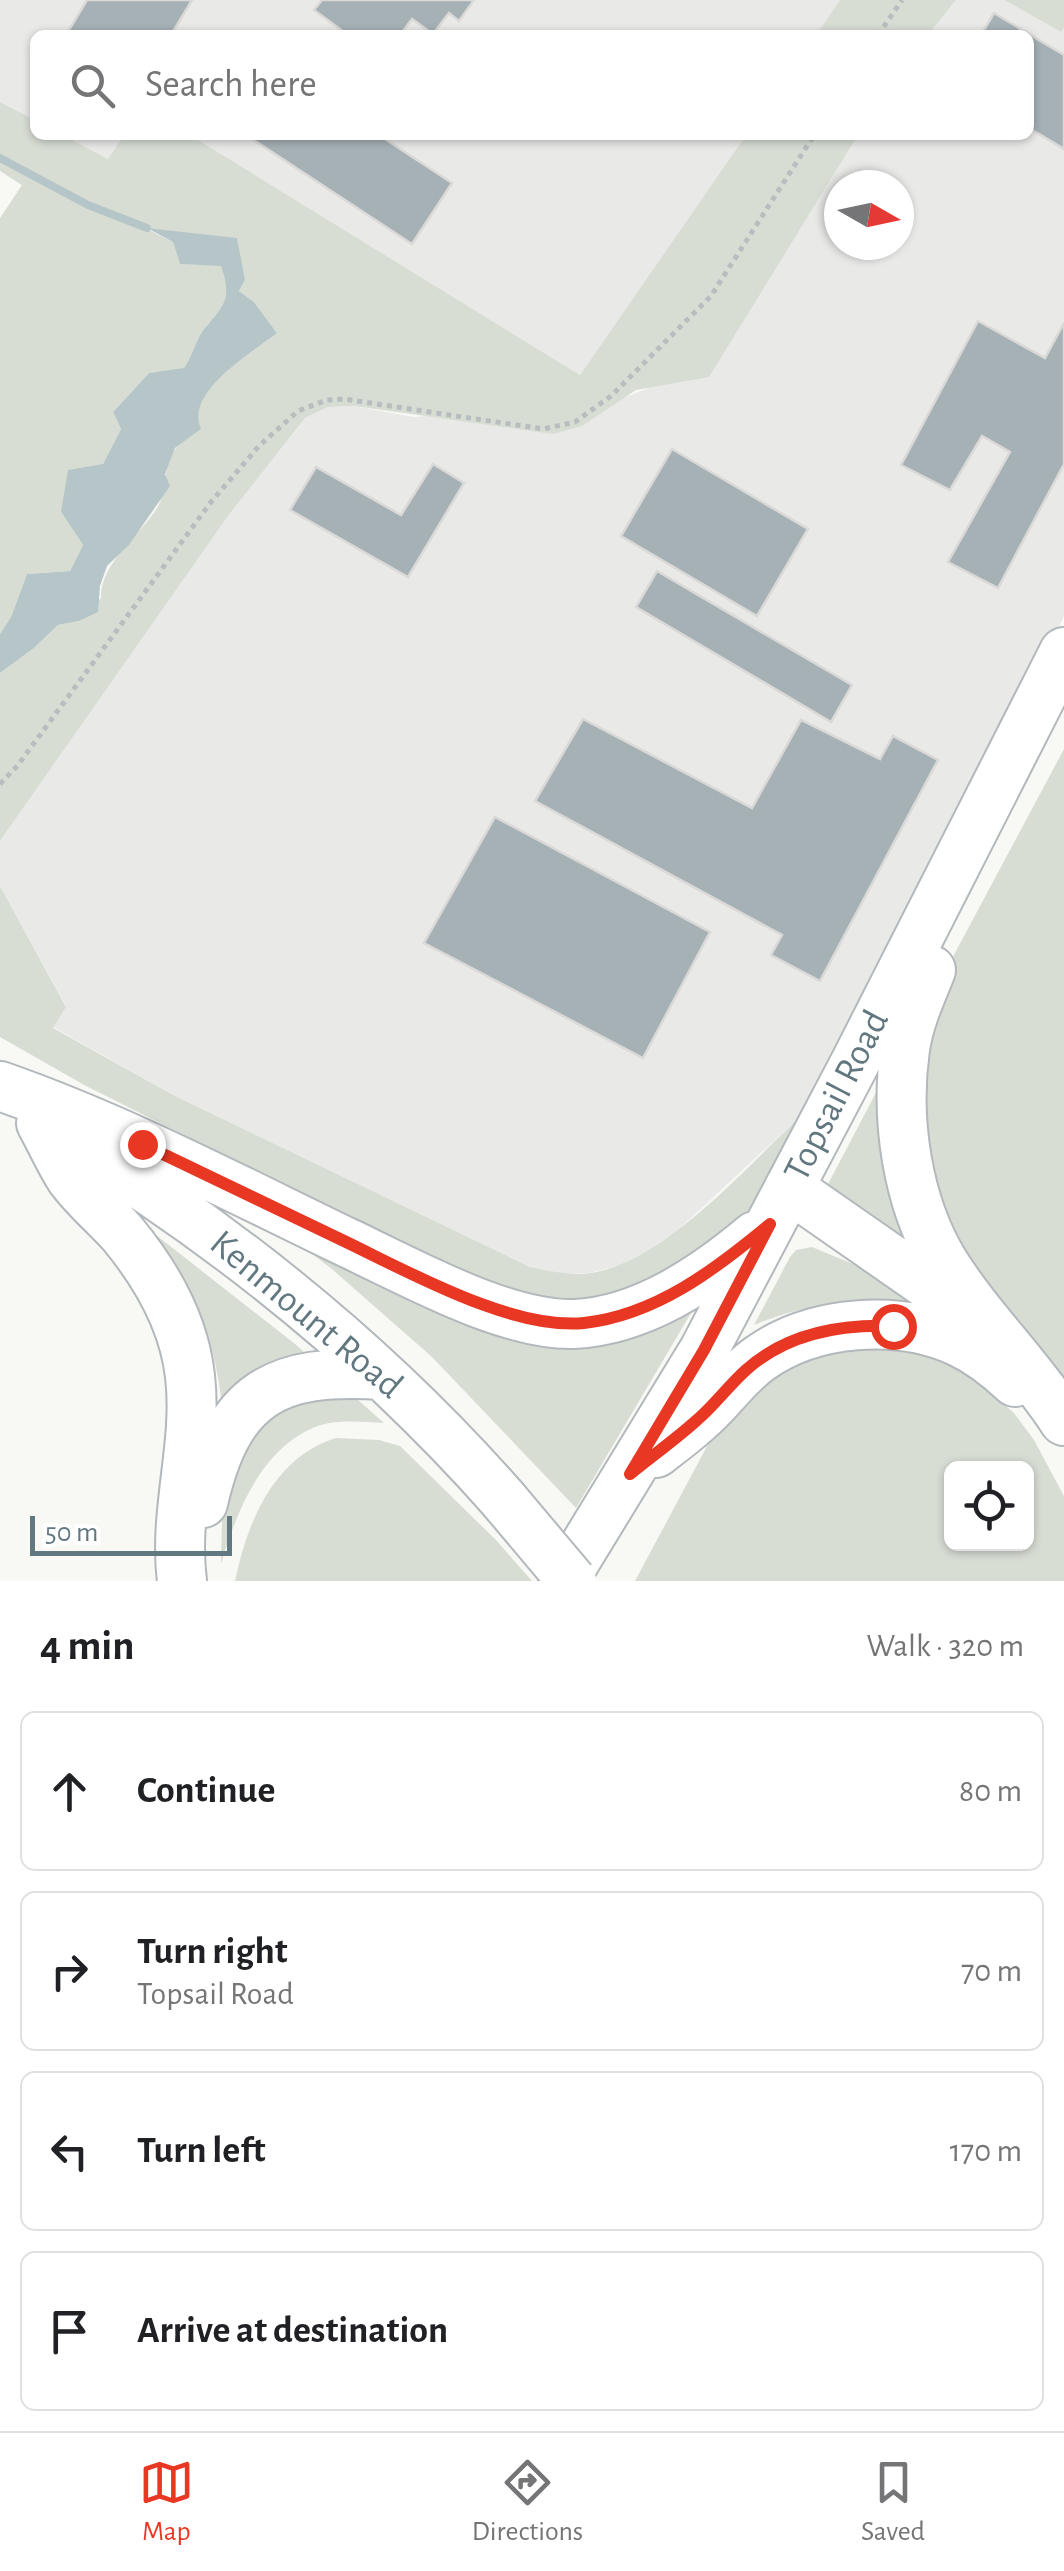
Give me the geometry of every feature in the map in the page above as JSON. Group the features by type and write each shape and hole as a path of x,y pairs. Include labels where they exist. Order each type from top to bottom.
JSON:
{"main road":[{"name":"Topsail Road","path":"562,1581 704,1350 1064,652"},
{"path":"986,805 905,1046 902,1102 912,1182 929,1231 950,1270 1064,1420"},
{"path":"0,1086 110,1128 476,1301 544,1322 597,1321 648,1305 718,1266 780,1206 929,1282 1000,1338"},
{"path":"20,1108 70,1176 148,1268 167,1299 181,1334 192,1404 178,1540 182,1581"},
{"name":"Kenmount Road","path":"20,1108 106,1161 250,1263 382,1375 503,1498 572,1581"},
{"path":"630,1474 698,1420 764,1355 810,1335 844,1327 910,1328 968,1346 998,1366 1024,1391 1064,1448"},
{"path":"200,1581 200,1518 209,1478 222,1446 253,1400 282,1382 302,1376 336,1372 382,1375"}],"path":[{"path":"881,30 902,0"},
{"path":"0,784 25,756 211,502 259,446 298,412 327,400 344,399 544,429 576,422 611,396 711,296 811,140"}],"shaded area":[{"path":"0,0 840,0 819,30 30,30 30,117 0,102"},
{"path":"840,0 956,0 932,30 819,30"},
{"path":"956,0 1004,0 1061,32 1064,28 1064,616 994,760 804,1113 679,1229 650,1249 620,1265 590,1273 562,1274 530,1267 175,1096 53,1027 66,1006 0,886 0,841 228,516 305,418 328,407 354,406 414,417 618,400 659,384 708,377 824,190 824,260 914,260 914,170 836,170 855,140 1034,140 1034,30 932,30"},
{"path":"1004,0 1064,0 1064,28 1061,32"},
{"path":"0,102 30,117 30,140 72,140 108,159 121,140 198,140 580,375 743,140 855,140 836,170 824,170 824,190 709,377 636,390 582,426 553,434 354,406 328,407 305,418 228,516 0,841 0,673 58,625 79,621 101,598 107,573 160,501 172,455 178,445 200,429 198,415 211,387 277,333 254,302 239,291 245,280 241,265 188,235 149,230 173,242 180,264 221,265 226,287 224,302 200,336 184,369 149,373 113,412 121,429 103,464 61,512 83,545 70,571 27,574 11,617 0,634 0,218 22,185 0,171"},
{"path":"72,140 121,140 108,159"},
{"path":"198,140 743,140 580,375"},
{"path":"147,228 237,238 245,280 239,291 254,302 277,333 237,362 202,401 198,415 201,429 175,448 165,474 170,486 129,545 107,566 100,586 98,612 58,625 0,673 0,634 11,617 27,574 70,571 83,545 61,512 68,470 103,464 121,429 113,412 149,373 184,368 224,302 226,287 221,266 180,264 173,242"},
{"path":"1064,749 1064,1397 965,1271 915,1134 933,994"},
{"path":"0,886 66,1007 53,1028 175,1096 530,1267 591,1273 619,1265 648,1250 705,1208 804,1113 741,1226 614,1303 522,1304 86,1086 0,1037"},
{"path":"891,1064 934,1263 817,1205"},
{"path":"128,1213 295,1344 384,1423 323,1424 296,1437 265,1467 253,1485 221,1564 223,1418 211,1348 181,1279"},
{"path":"277,1227 491,1320 707,1286 576,1508 432,1357 333,1270"},
{"path":"812,1247 925,1294 963,1317 881,1305 834,1304 783,1314 754,1325 790,1257 796,1250"},
{"path":"855,1326 964,1370 1014,1413 1034,1440 1064,1496 1064,1581 635,1581 761,1345"},
{"path":"336,1438 379,1440 400,1446 532,1581 235,1581 247,1536 267,1494 296,1460"}],"building":[{"path":"87,0 192,0 174,30 69,30"},
{"path":"322,0 474,0 459,21 449,13 436,30 427,30 412,19 404,30 341,30 314,10"},
{"path":"994,13 1022,30 984,30"},
{"path":"1034,37 1064,55 1064,149 1034,131"},
{"path":"254,140 387,140 452,183 412,244"},
{"path":"978,321 1045,358 1064,323 1064,464 998,588 948,562 1010,452 982,436 950,490 901,465"},
{"path":"672,449 808,529 757,616 621,536"},
{"path":"433,464 464,483 408,577 290,510 316,467 401,515"},
{"path":"657,571 852,685 831,722 636,607"},
{"path":"583,719 752,808 801,720 880,759 893,736 938,760 820,981 771,955 782,935 535,801"},
{"path":"495,817 710,932 643,1058 424,943"}],"waterway":[{"path":"0,158 88,205 147,228"}],"route":[{"path":"142,1144 476,1301 544,1322 597,1321 648,1305 718,1266 770,1224 704,1350 630,1474 698,1420 764,1355 824,1331 893,1326"}]}
